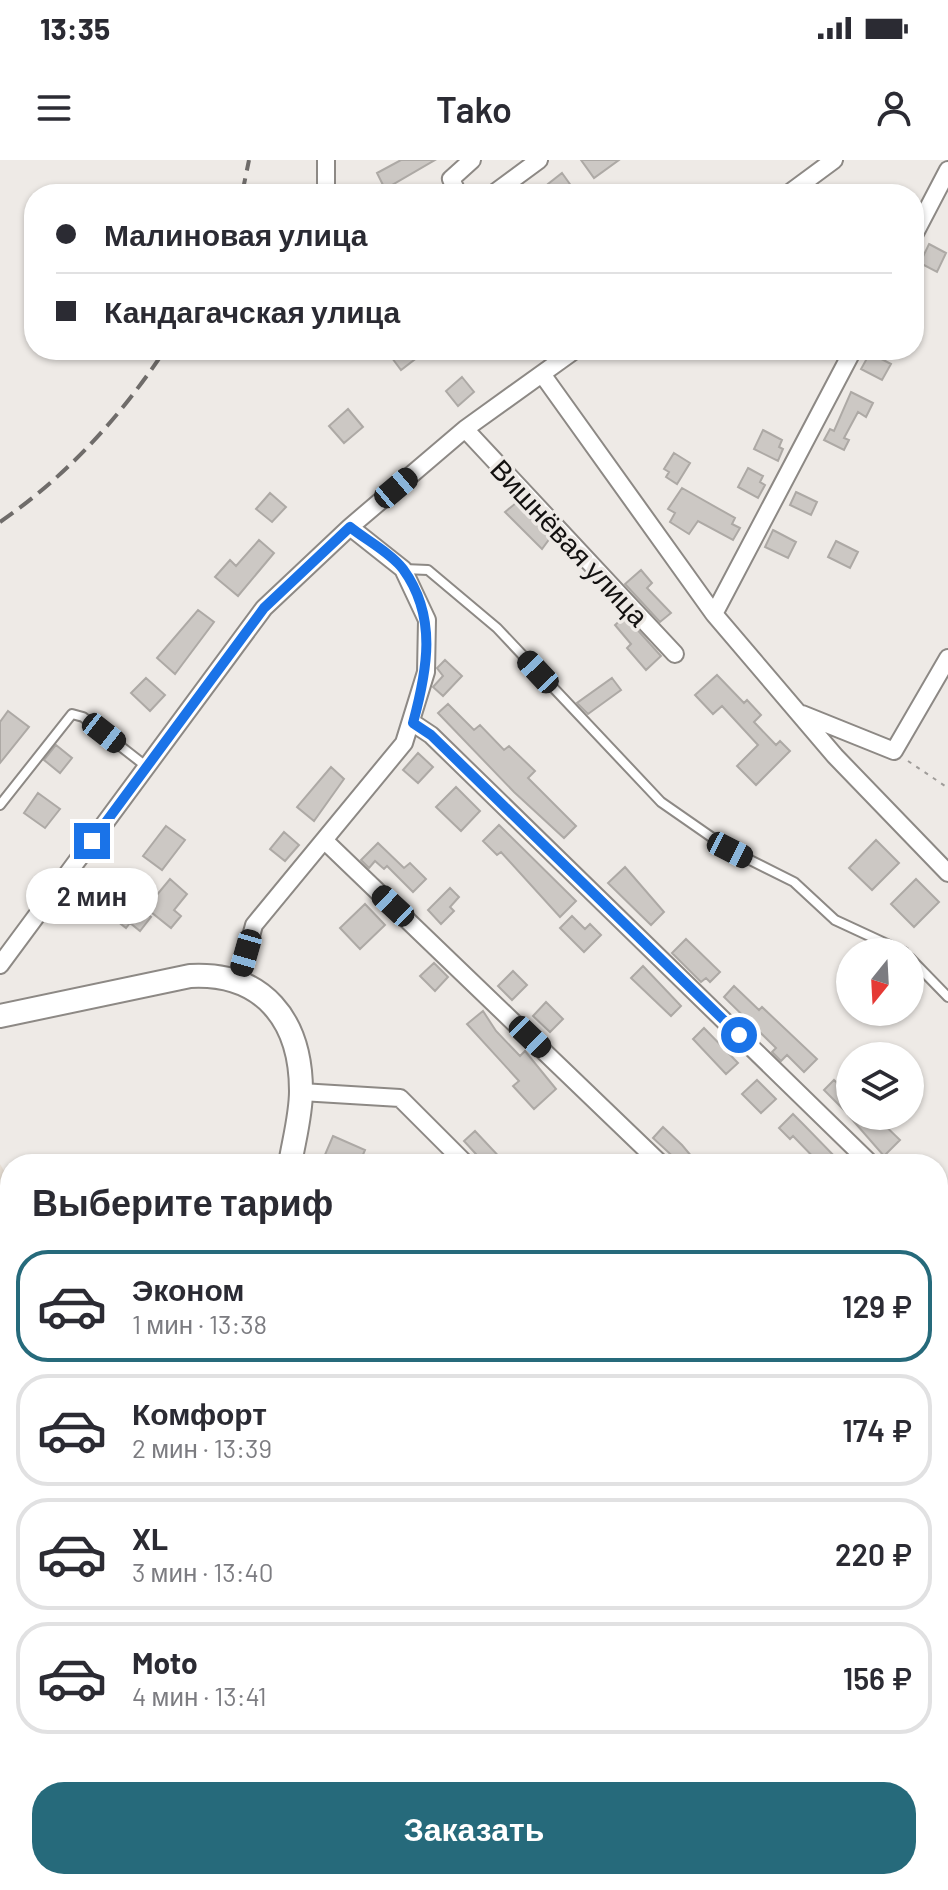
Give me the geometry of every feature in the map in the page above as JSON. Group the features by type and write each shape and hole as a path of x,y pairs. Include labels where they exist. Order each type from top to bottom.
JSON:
{"main road":[{"path":"0,1016 190,976 213,975 239,981 266,997 285,1019 296,1049 301,1092 292,1154"}],"street":[{"path":"326,160 326,184"},
{"path":"453,184 451,179 472,160"},
{"path":"507,184 539,160"},
{"path":"802,184 834,160"},
{"path":"924,216 948,170"},
{"path":"0,965 264,608 350,527 465,429 561,360"},
{"path":"714,614 848,360"},
{"path":"542,374 714,614 835,756 948,873"},
{"name":"Вишнёвая улица","path":"465,429 675,654"},
{"path":"239,981 254,925 404,743 413,723 426,672 427,620 403,569 350,527"},
{"path":"799,713 894,751 948,658"},
{"path":"413,723 431,735 861,1154"},
{"path":"324,840 651,1154"},
{"path":"301,1092 400,1098 456,1154"}],"lane":[{"path":"403,569 428,570 497,628 661,802 730,850 794,882 835,920 874,938"},
{"path":"0,805 72,714 83,717 147,767"},
{"path":"924,972 948,997"}],"path":[{"path":"894,751 948,788"}],"building":[{"path":"401,160 435,160 394,184 382,184 377,173"},
{"path":"581,160 619,160 594,178"},
{"path":"562,173 570,184 548,184"},
{"path":"929,244 946,253 937,272 924,265 924,255"},
{"path":"394,360 414,360 401,370"},
{"path":"866,360 883,360 891,364 882,380 861,369"},
{"path":"462,377 474,392 458,406 446,391"},
{"path":"851,392 873,403 866,417 858,412 844,438 849,440 844,450 824,440 830,429 834,431"},
{"path":"348,409 363,427 344,443 329,426"},
{"path":"763,430 782,440 779,447 783,449 778,461 754,449"},
{"path":"674,453 690,463 677,484 666,477 669,472 664,469"},
{"path":"748,468 763,476 760,482 765,485 758,498 738,487"},
{"path":"682,488 735,518 732,524 740,528 733,540 698,521 689,534 670,522 675,513 668,509"},
{"path":"796,492 817,502 811,515 790,505"},
{"path":"270,493 286,507 272,522 256,509"},
{"path":"516,503 550,538 542,549 505,512"},
{"path":"773,530 796,542 788,558 765,547"},
{"path":"259,540 274,553 238,596 215,577 230,560 236,566"},
{"path":"836,541 858,552 850,568 828,557"},
{"path":"641,570 652,583 647,588 671,613 660,622 625,584"},
{"path":"198,610 214,622 175,674 157,658"},
{"path":"625,616 661,656 646,670 627,648 631,644 615,625"},
{"path":"445,660 462,676 443,696 433,687 443,676 437,668"},
{"path":"717,675 744,703 747,700 761,715 754,722 776,745 780,741 790,751 756,785 737,766 758,745 722,706 713,714 695,695"},
{"path":"146,678 165,695 150,711 131,693"},
{"path":"612,678 621,690 588,714 577,703"},
{"path":"448,704 474,730 480,725 504,750 509,746 535,771 528,778 576,826 564,838 514,792 438,713"},
{"path":"8,711 29,727 0,763 0,722"},
{"path":"56,745 72,758 60,773 44,760"},
{"path":"418,753 433,767 418,783 403,770"},
{"path":"331,767 344,779 314,821 297,807"},
{"path":"456,787 480,811 461,831 436,807"},
{"path":"38,793 60,809 45,828 24,813"},
{"path":"499,825 576,901 560,917 501,852 497,855 483,841"},
{"path":"166,826 185,840 162,870 143,856"},
{"path":"284,832 299,845 285,861 270,849"},
{"path":"876,840 899,863 872,890 849,868"},
{"path":"378,843 404,868 410,863 426,879 413,892 387,866 384,869 375,861 369,868 361,860"},
{"path":"625,867 664,912 651,925 608,883"},
{"path":"170,879 187,894 174,910 181,916 171,928 146,908"},
{"path":"916,879 939,902 914,927 891,904"},
{"path":"450,888 459,897 450,907 454,911 441,924 428,910"},
{"path":"121,894 151,917 140,931 130,923 126,928 107,913"},
{"path":"365,904 385,925 360,949 340,928"},
{"path":"572,916 585,929 590,924 601,935 584,952 560,928"},
{"path":"686,939 720,972 710,982 706,978 701,982 672,953"},
{"path":"434,963 448,977 435,991 420,976"},
{"path":"643,966 681,1006 671,1016 631,978"},
{"path":"513,971 527,985 512,1000 498,986"},
{"path":"734,986 759,1010 762,1007 817,1059 804,1072 787,1055 781,1061 772,1052 776,1048 724,997"},
{"path":"546,1002 563,1019 550,1032 533,1016"},
{"path":"483,1011 496,1031 520,1056 525,1051 556,1089 534,1109 513,1086 519,1081 467,1024"},
{"path":"704,1028 738,1063 726,1074 693,1039"},
{"path":"757,1080 776,1099 761,1113 742,1094"},
{"path":"834,1080 836,1082 836,1102 824,1090"},
{"path":"793,1114 832,1154 810,1154 793,1136 790,1139 779,1128"},
{"path":"663,1127 690,1154 670,1154 653,1138"},
{"path":"861,1130 890,1130 900,1140 882,1154"},
{"path":"475,1131 497,1154 476,1154 464,1141"},
{"path":"333,1136 365,1150 363,1154 325,1154"}],"railway":[{"path":"244,184 249,160"},
{"path":"0,522 48,485 91,444 158,360"}],"route":[{"path":"92,841 264,608 350,527 403,569 427,620 426,672 413,723 431,735 739,1035"}]}
